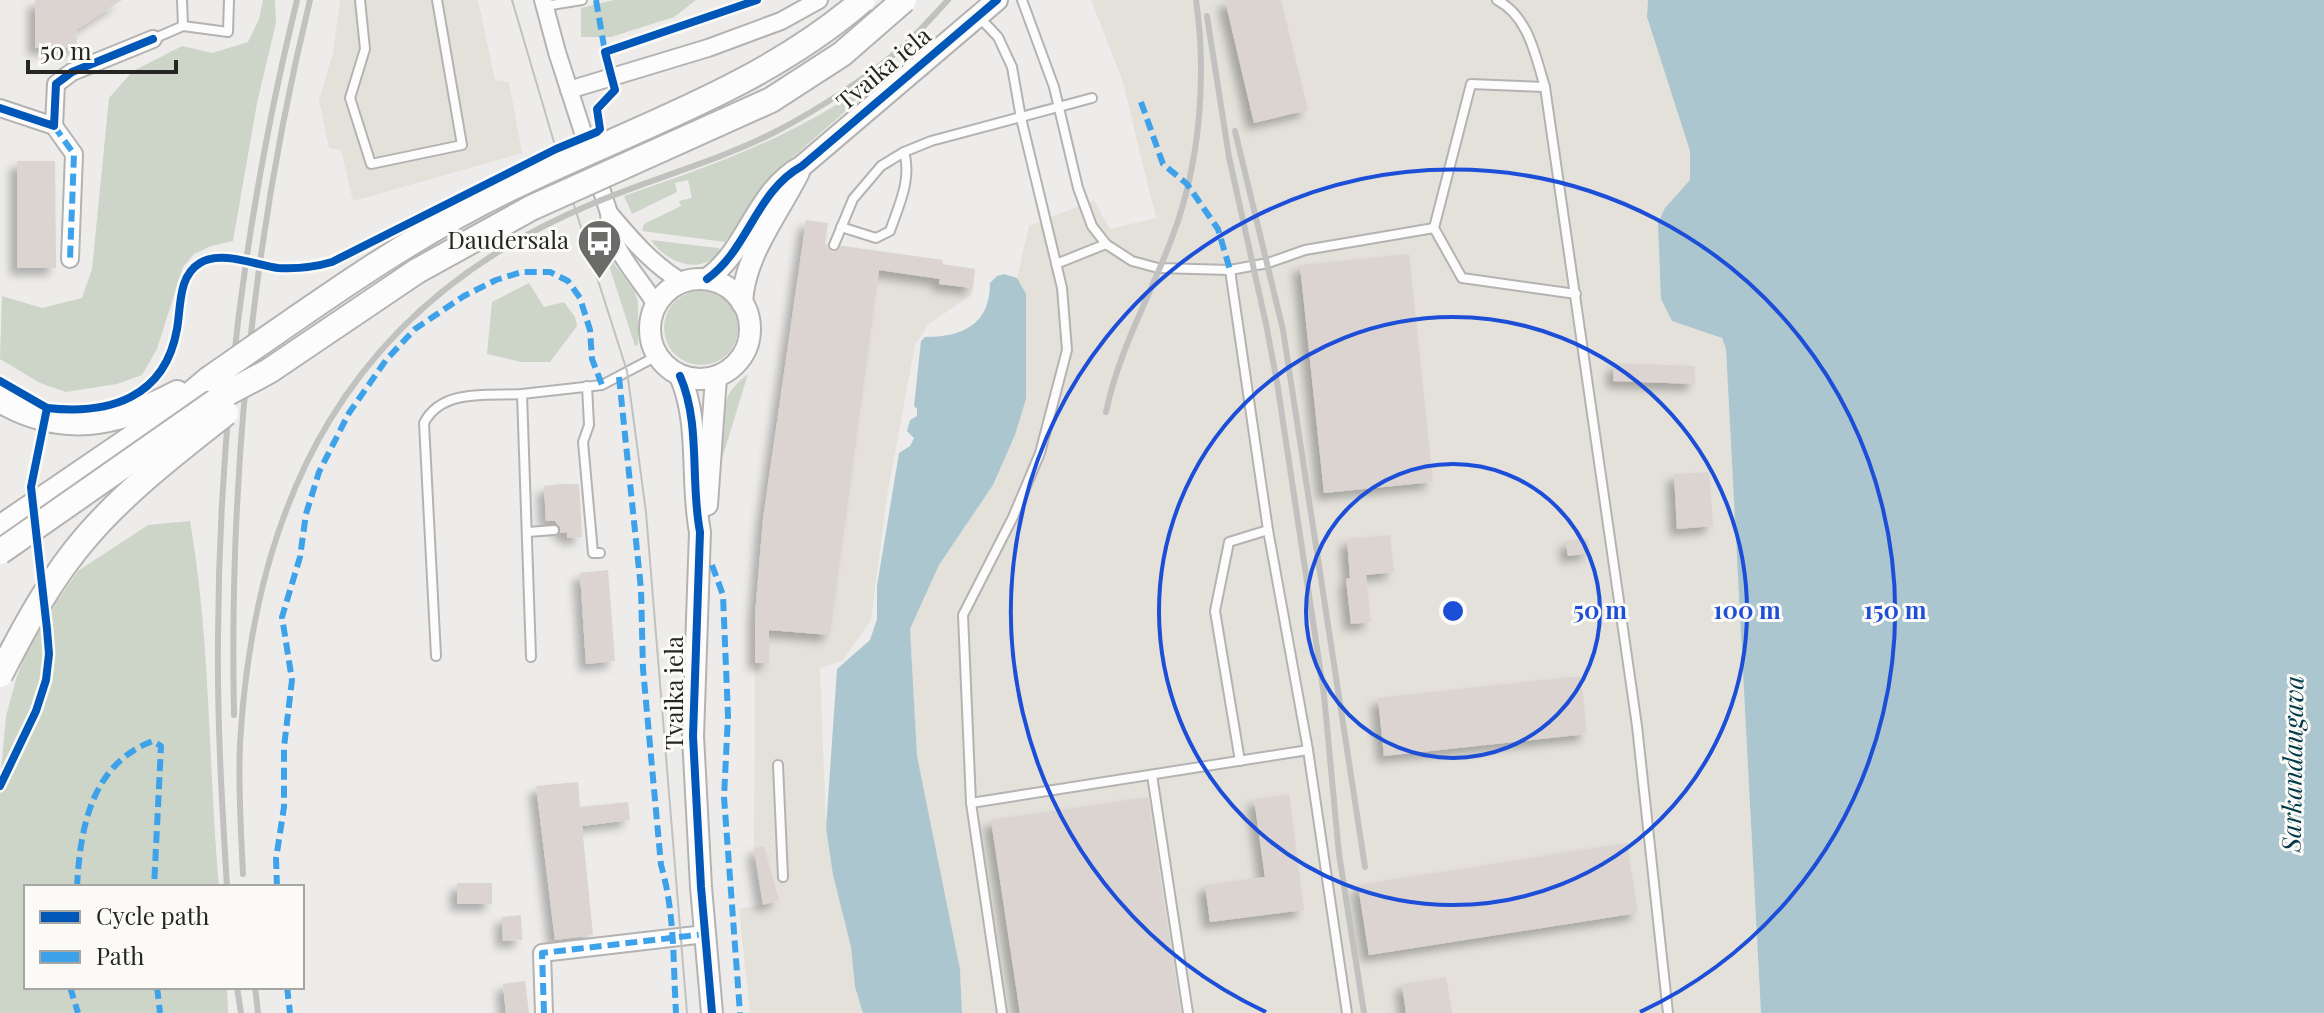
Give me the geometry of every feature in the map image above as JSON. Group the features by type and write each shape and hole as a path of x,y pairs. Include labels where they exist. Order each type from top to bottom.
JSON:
{"main road":[{"path":"0,528 170,412 209,379 370,268 457,215 760,72 819,35 863,0"},
{"path":"0,552 226,394 269,371 417,271 531,208 771,100 842,54 904,0"},
{"path":"0,675 58,574 88,535 136,488 235,405 269,371"},
{"path":"0,400 39,418 99,422 148,407 209,379"}],"street":[{"path":"569,90 708,48 781,21 819,0"},
{"name":"Tvaika iela","path":"707,279 720,270 769,194 786,175 802,166 997,0"},
{"path":"544,3 609,213 612,238 656,305"},
{"path":"54,126 56,84 72,72 153,39"},
{"path":"0,108 54,126 74,154 70,259"},
{"name":"Tvaika iela","path":"712,1013 693,736 693,673 700,532 706,512 716,377 735,366 745,354 751,323 742,303 743,288 762,239 802,166"},
{"path":"609,213 636,246 682,282"},
{"path":"716,377 693,380 665,366 657,356 650,337 650,320 664,294 682,282 707,279 723,284 742,303"},
{"name":"Tvaika iela","path":"680,376 688,396 695,508 700,532"},
{"path":"544,1013 542,953 705,934"}],"lane":[{"path":"182,0 183,26"},
{"path":"153,39 183,26 228,32 229,0"},
{"path":"360,0 365,49 350,98 371,164 462,145 437,0"},
{"path":"544,3 582,0"},
{"path":"1022,0 1054,87 1081,195 1092,226 1106,244 1132,261 1158,268 1230,270 1268,263 1305,250 1434,228"},
{"path":"1497,0 1506,5 1528,32 1545,87 1637,726 1668,1013"},
{"path":"978,17 998,37 1012,67 1021,118 1062,288 1067,350 1040,453 1013,517 963,615 971,803 1002,1013"},
{"path":"1545,87 1471,84 1434,228 1462,278 1576,294"},
{"path":"834,245 853,199 881,166 904,152 931,141 1092,98"},
{"path":"841,227 876,238 890,231 903,193 908,165 904,152"},
{"path":"1056,264 1106,244"},
{"path":"1230,270 1268,530 1308,750 1347,1013"},
{"path":"436,656 424,423 429,412 452,398 602,385 657,356"},
{"path":"587,386 589,425 583,442 593,553 600,553"},
{"path":"522,394 531,657"},
{"path":"528,532 554,530"},
{"path":"1240,761 1215,611 1229,542 1268,530"},
{"path":"971,803 1308,750"},
{"path":"778,765 783,877"},
{"path":"1152,775 1188,1013"}],"shaded area":[{"path":"263,0 275,0 276,23 257,103 233,241 194,254 183,267 157,349 142,375 117,384 66,392 40,383 0,359 2,296 42,308 82,298 92,269 109,98 133,71 182,46 212,53 248,42 259,19"},
{"path":"340,0 478,0 495,80 509,82 522,153 353,201 341,150 329,148 319,100 333,53"},
{"path":"614,0 696,0 674,17 611,37 581,37 581,8"},
{"path":"1091,0 1648,0 1647,17 1690,151 1690,180 1665,208 1715,335 1722,339 1726,349 1761,1013 962,1013 960,969 917,756 910,629 939,565 993,485 1015,435 1026,399 1026,294 1017,278 1029,226 1094,200 1110,229 1156,218 1122,79"},
{"path":"869,83 870,86 840,116 778,170 725,242 642,231 644,224 681,206 679,201 692,198 688,180 675,183 677,192 632,214 624,196 781,135"},
{"path":"594,219 597,219 615,265 635,292 638,345 635,346"},
{"path":"651,240 721,250 704,263 684,264 666,255"},
{"path":"803,240 943,260 943,265 975,269 972,294 928,325 915,345 887,496 871,620 842,661 820,668 826,828 833,875 851,947 855,987 863,1013 750,1013 739,909 763,904 754,850 755,615 763,519"},
{"path":"529,283 544,307 564,302 575,317 577,326 550,362 521,362 487,354 492,302"},
{"path":"701,291 715,294 727,302 735,314 738,328 735,342 727,354 715,362 701,365 687,362 675,354 667,342 664,328 667,314 675,302 687,294"},
{"path":"748,374 722,459 718,458 727,400"},
{"path":"190,521 206,657 219,885 24,885 24,989 227,989 228,1013 0,1013 0,782 6,716 17,676 32,638 78,571 148,525"}],"water":[{"name":"Sarkandaugava","path":"1648,0 2324,0 2324,1013 1761,1013 1726,349 1722,338 1672,321 1661,299 1658,223 1665,208 1690,180 1690,151 1647,17"},
{"path":"1004,274 1017,278 1026,294 1026,399 1015,435 993,485 939,565 910,629 917,756 960,969 962,1013 863,1013 855,987 851,947 833,875 826,828 837,669 870,640 877,619 877,586 899,453 910,446 914,438 907,431 910,420 917,416 914,406 921,341 925,337 951,334 971,326 985,309 990,283"}],"building":[{"path":"35,0 122,0 76,30 77,48 35,48"},
{"path":"1225,0 1281,0 1308,110 1254,123"},
{"path":"17,161 55,161 56,268 17,268"},
{"path":"806,220 828,223 825,244 832,252 838,251 841,246 943,260 942,264 975,269 973,288 939,284 940,279 879,270 830,635 769,630 769,663 755,663 755,615 763,519"},
{"path":"1409,254 1433,482 1324,493 1300,265"},
{"path":"1614,363 1695,366 1695,384 1613,381"},
{"path":"1709,472 1713,526 1677,529 1674,474"},
{"path":"579,484 582,537 567,538 567,532 560,533 555,521 546,521 544,486"},
{"path":"1390,535 1394,572 1366,575 1371,622 1351,624 1346,579 1350,578 1347,539"},
{"path":"1588,538 1590,553 1568,556 1566,541"},
{"path":"608,570 615,661 586,664 580,573"},
{"path":"1581,676 1587,734 1384,756 1378,698"},
{"path":"578,782 580,807 628,802 630,820 582,826 593,935 555,940 536,786"},
{"path":"1289,794 1304,910 1210,922 1205,885 1265,877 1254,799"},
{"path":"1148,797 1181,1013 1020,1013 991,820"},
{"path":"1627,843 1638,913 1369,955 1358,885"},
{"path":"764,846 779,900 763,905 754,848"},
{"path":"457,883 492,883 492,904 457,904"},
{"path":"521,915 522,940 503,941 502,917"},
{"path":"1446,977 1452,1013 1406,1013 1402,984"},
{"path":"525,981 529,1013 506,1013 503,984"}],"tram line":[{"path":"512,0 627,371 646,512 687,1013"}],"railway":[{"path":"227,885 218,669 220,557 230,396 263,157 297,0"},
{"path":"234,715 236,535 249,355 273,177 310,0"},
{"path":"243,874 240,744 249,654 267,569 294,491 330,420 377,355 435,297 505,248 587,206 731,152 793,122 891,57 948,0"},
{"path":"1106,412 1119,366 1173,235 1190,179 1201,89 1196,0"},
{"path":"1207,16 1229,157 1277,382 1324,695 1339,854 1364,1013"},
{"path":"1235,131 1283,330 1365,867"},
{"path":"237,989 241,1013"},
{"path":"255,989 258,1013"}],"marked path":[{"path":"596,0 605,52"},
{"path":"1141,102 1163,164 1187,184 1218,229 1230,270"},
{"path":"54,126 74,154 70,259"},
{"path":"277,885 276,859 284,807 284,747 292,680 282,617 300,557 306,514 319,472 349,413 386,360 415,329 464,296 496,280 522,272 550,272 568,281 580,298 590,330 592,359 602,385"},
{"path":"619,377 641,589 643,669 661,865 671,920 676,1013"},
{"path":"712,565 723,595 728,716 724,797 740,1013"},
{"path":"77,885 86,821 102,782 115,765 132,751 153,741 161,746 154,885"},
{"path":"544,1013 542,953 705,934"},
{"path":"71,989 78,1013"},
{"path":"157,989 160,1013"},
{"path":"287,989 290,1013"}],"cycle path":[{"path":"47,408 92,408 112,404 131,397 147,386 171,352 184,284 200,263 208,259 228,258 292,268 332,262 556,149 597,132 600,129 597,109 615,90 605,52 757,0"},
{"path":"707,279 733,253 763,205 786,177 997,0"},
{"path":"0,108 54,126 56,84 72,72 153,39"},
{"path":"680,376 691,413 700,532 693,736 712,1013"},
{"path":"0,381 47,408 31,487 49,654 46,680 36,711 0,786"}],"place":[{"name":"Daudersala","path":"600,280"}]}
